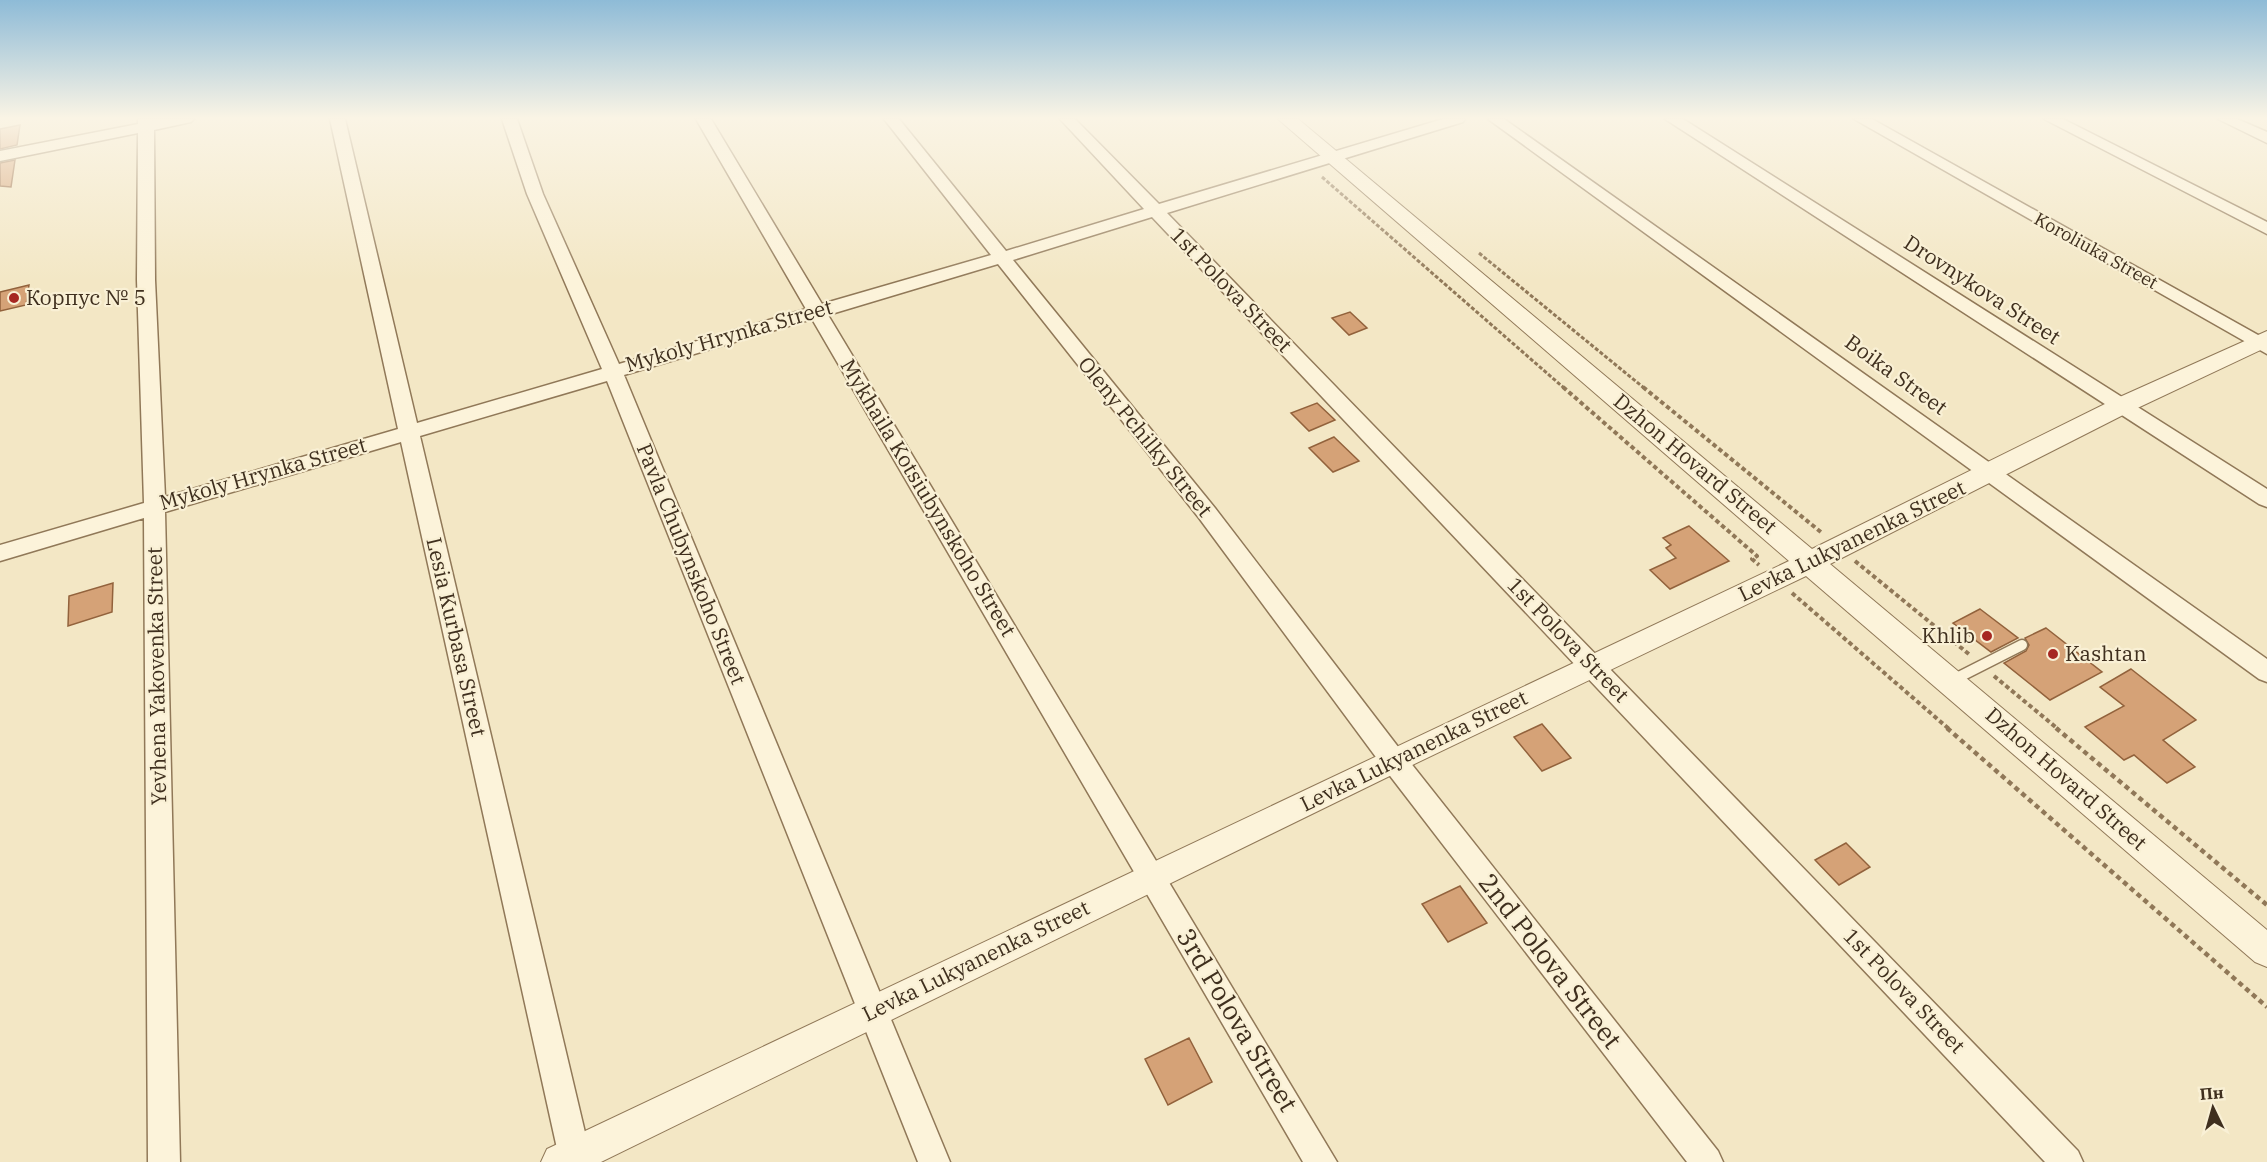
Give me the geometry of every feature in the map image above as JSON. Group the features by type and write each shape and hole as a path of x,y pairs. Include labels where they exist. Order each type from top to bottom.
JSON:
{"street":[{"name":"Yevhena Yakovenka Street","path":"146,173 146,280 154,506 164,1162"},
{"name":"Lesia Kurbasa Street","path":"351,173 570,1160"},
{"name":"Pavla Chubynskoho Street","path":"529,173 612,370 934,1162"},
{"name":"Mykhaila Kotsiubynskoho Street","path":"735,173 1153,877"},
{"name":"Oleny Pchilky Street","path":"934,173 1207,513 1393,760"},
{"name":"1st Polova Street","path":"1120,173 2067,1162"},
{"name":"Mykoly Hrynka Street","path":"0,553 612,370 1000,258 1276,173"},
{"name":"Dzhon Hovard Street","path":"1352,173 2267,951"},
{"name":"Boika Street","path":"1572,173 2267,672"},
{"name":"Drovnykova Street","path":"1759,173 2267,499"},
{"name":"Koroliuka Street","path":"1961,173 2264,343"},
{"path":"2158,173 2267,230"},
{"name":"Levka Lukyanenka Street","path":"570,1160 1393,760 1812,562 2121,406 2264,343"},
{"name":"2nd Polova Street","path":"1393,760 1707,1162"},
{"name":"3rd Polova Street","path":"1153,877 1321,1162"}],"lane":[{"path":"1951,681 2022,645"}],"path":[{"path":"1318,173 1757,556 1752,559 2267,1006"},
{"path":"1473,248 1982,665 2267,905"}],"building":[{"path":"0,173 13,173 11,187 0,186"},
{"name":"Корпус № 5","path":"29,285 26,305 0,311 0,292"},
{"path":"1350,312 1367,328 1349,335 1332,318"},
{"path":"1317,403 1335,420 1309,431 1291,413"},
{"path":"1334,437 1359,461 1333,472 1309,448"},
{"path":"1689,526 1729,561 1670,589 1650,570 1676,558 1666,548 1671,545 1663,538"},
{"path":"113,583 112,612 68,626 69,596"},
{"path":"1980,609 2018,638 1991,652 1953,623"},
{"name":"Kashtan","path":"2046,628 2102,672 2050,700 2004,663 2026,651 2029,645 2025,638"},
{"path":"2131,669 2196,720 2163,740 2195,767 2167,783 2134,755 2124,760 2085,727 2124,706 2100,687"},
{"path":"1542,724 1571,758 1542,771 1514,737"},
{"path":"1846,843 1870,867 1839,885 1815,860"},
{"path":"1460,886 1487,923 1448,942 1422,904"},
{"path":"1189,1038 1212,1082 1168,1105 1145,1059"}],"place":[{"name":"Корпус № 5","path":"14,298"},
{"name":"Khlib","path":"1987,636"},
{"name":"Kashtan","path":"2053,654"}]}
